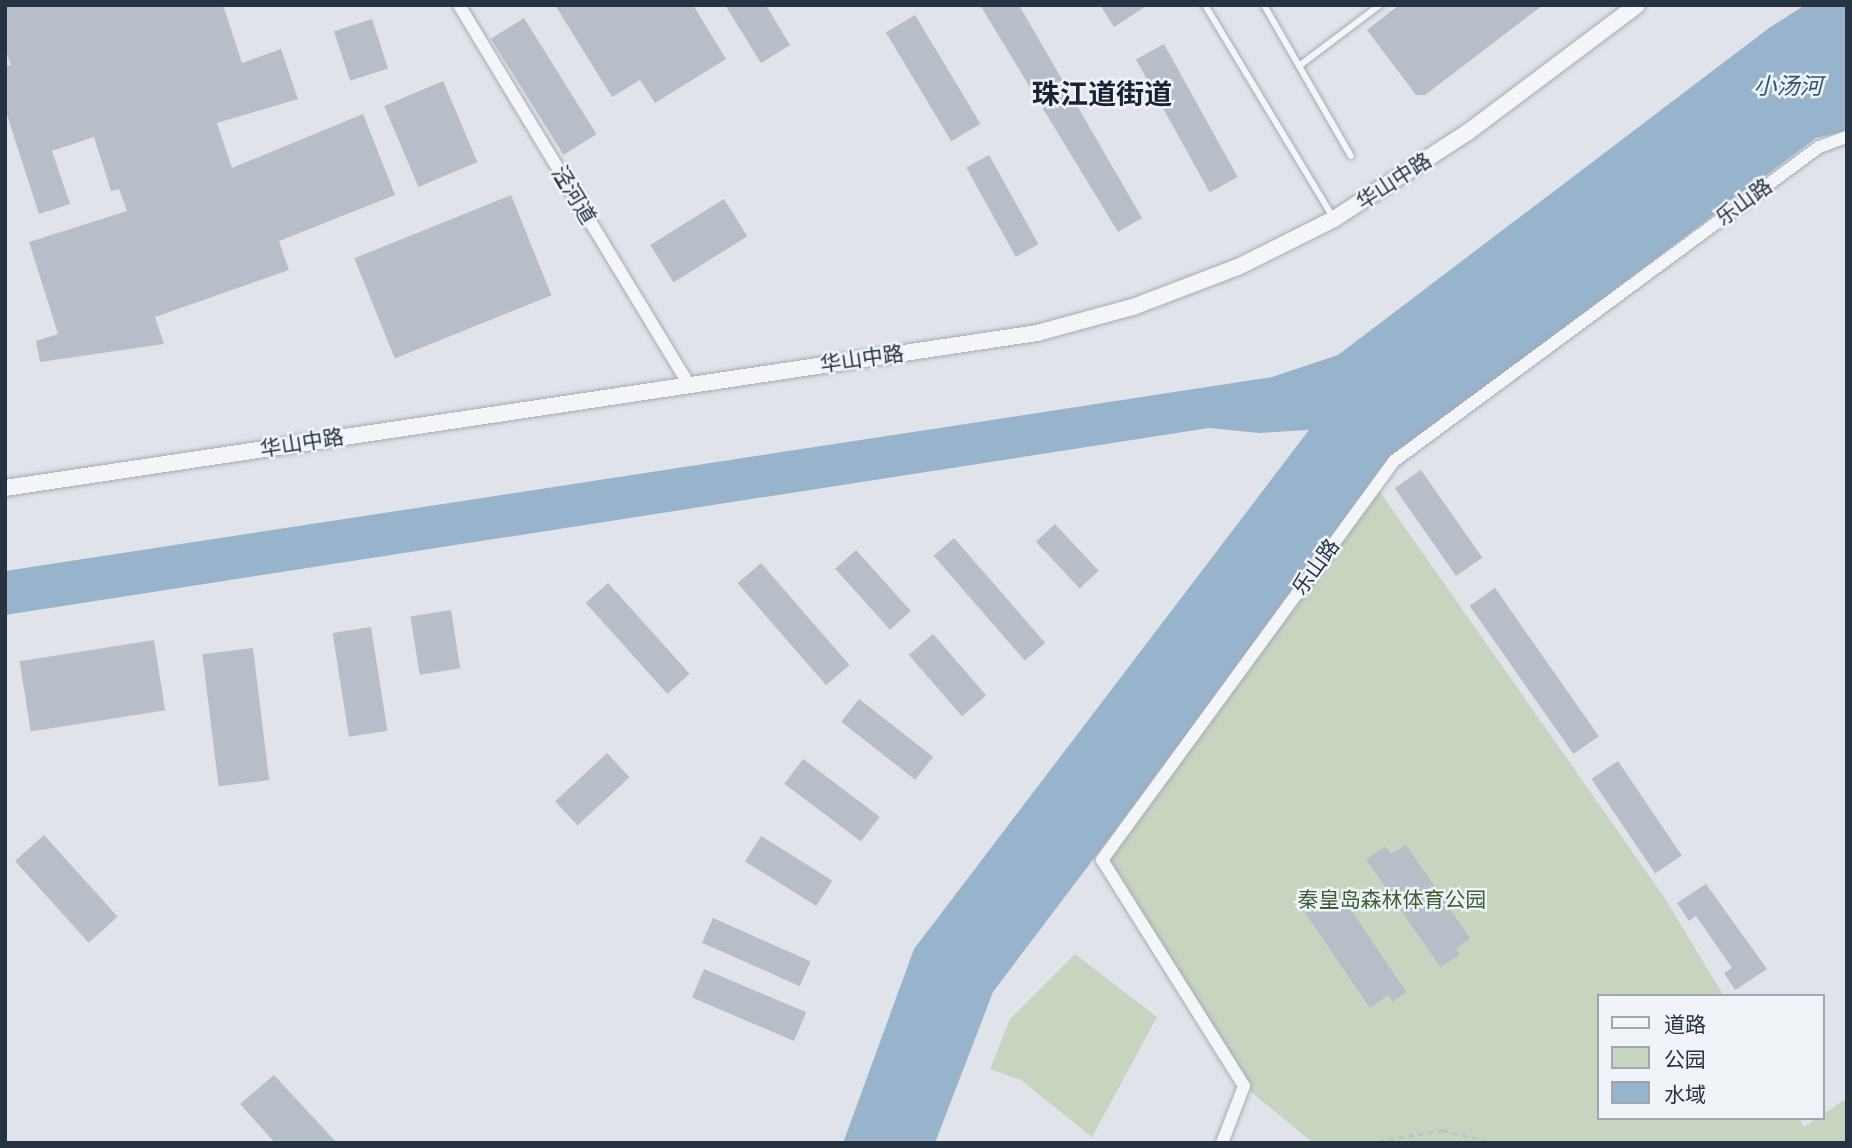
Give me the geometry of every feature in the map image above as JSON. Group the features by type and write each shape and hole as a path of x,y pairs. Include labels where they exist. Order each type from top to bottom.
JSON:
{"street":[{"name":"泾河道","path":"460,5 690,385"},
{"name":"华山中路","path":"5,488 1037,333 1133,307 1238,267 1334,219 1427,161 1637,5"},
{"name":"乐山路","path":"1222,1143 1244,1086 1102,860 1394,461 1819,147 1847,137"}],"lane":[{"path":"1205,5 1334,219"},
{"path":"1264,5 1351,156"},
{"path":"1299,66 1380,5"}],"path":[{"path":"1369,1143 1443,1130 1494,1143"}],"green space":[{"name":"秦皇岛森林体育公园","path":"1375,485 1664,897 1723,994 1596,994 1596,1120 1800,1120 1804,1127 1814,1120 1824,1120 1824,1114 1847,1098 1847,1143 1313,1143 1244,1086 1102,860"},
{"path":"1075,954 1157,1017 1092,1137 1021,1080 990,1069 1010,1019"}],"water":[{"name":"小汤河","path":"1805,5 1847,5 1847,131 1816,138 1404,448 993,992 935,1143 843,1143 914,949 1309,430 1259,433 1209,428 5,615 5,571 1272,377 1338,355 1769,28"}],"building":[{"path":"5,5 223,5 242,63 281,49 298,99 217,123 232,168 363,114 395,195 279,241 289,270 155,317 164,344 40,362 36,341 58,334 29,242 127,211 119,189 111,191 94,137 52,151 70,204 39,214 5,109 5,66 11,65 5,49"},
{"path":"555,5 693,5 726,59 655,103 640,80 612,97"},
{"path":"725,5 766,5 790,45 761,63"},
{"path":"980,5 1019,5 1142,218 1118,232"},
{"path":"1100,5 1148,5 1114,27"},
{"path":"1399,5 1543,5 1425,95 1416,95 1367,30"},
{"path":"915,15 980,124 951,141 886,33"},
{"path":"524,18 597,134 564,155 491,39"},
{"path":"372,19 388,68 350,81 334,31"},
{"path":"1164,44 1238,177 1210,192 1136,60"},
{"path":"443,81 477,162 418,187 384,106"},
{"path":"989,155 1038,244 1016,257 966,168"},
{"path":"511,195 551,295 395,358 354,258"},
{"path":"724,199 747,236 674,282 650,245"},
{"path":"1421,470 1482,558 1456,576 1395,488"},
{"path":"1055,524 1099,571 1080,589 1036,542"},
{"path":"954,538 1045,643 1025,661 934,556"},
{"path":"856,550 911,611 890,630 835,569"},
{"path":"761,563 850,665 826,685 738,583"},
{"path":"608,583 690,674 667,694 586,603"},
{"path":"1495,588 1599,736 1573,754 1470,606"},
{"path":"451,610 460,668 420,675 411,616"},
{"path":"371,627 387,731 349,737 332,633"},
{"path":"933,634 986,695 962,716 909,655"},
{"path":"154,640 165,710 31,731 20,661"},
{"path":"253,648 269,780 219,786 202,654"},
{"path":"859,699 933,757 915,780 841,722"},
{"path":"607,753 630,777 578,826 555,801"},
{"path":"803,759 880,817 861,842 784,784"},
{"path":"1618,761 1682,856 1655,873 1591,779"},
{"path":"44,835 118,917 89,943 15,861"},
{"path":"761,836 832,881 816,906 745,861"},
{"path":"1406,845 1470,938 1456,949 1460,955 1440,967 1366,859 1385,847 1391,854"},
{"path":"1706,884 1767,969 1735,990 1724,973 1732,968 1696,916 1689,921 1677,903"},
{"path":"1335,886 1406,992 1393,1002 1388,995 1370,1008 1301,907"},
{"path":"713,918 811,962 800,986 702,943"},
{"path":"704,969 806,1012 794,1041 692,998"},
{"path":"274,1075 337,1143 275,1143 240,1104"}],"district":[{"name":"珠江道街道","path":"1102,95"}]}
